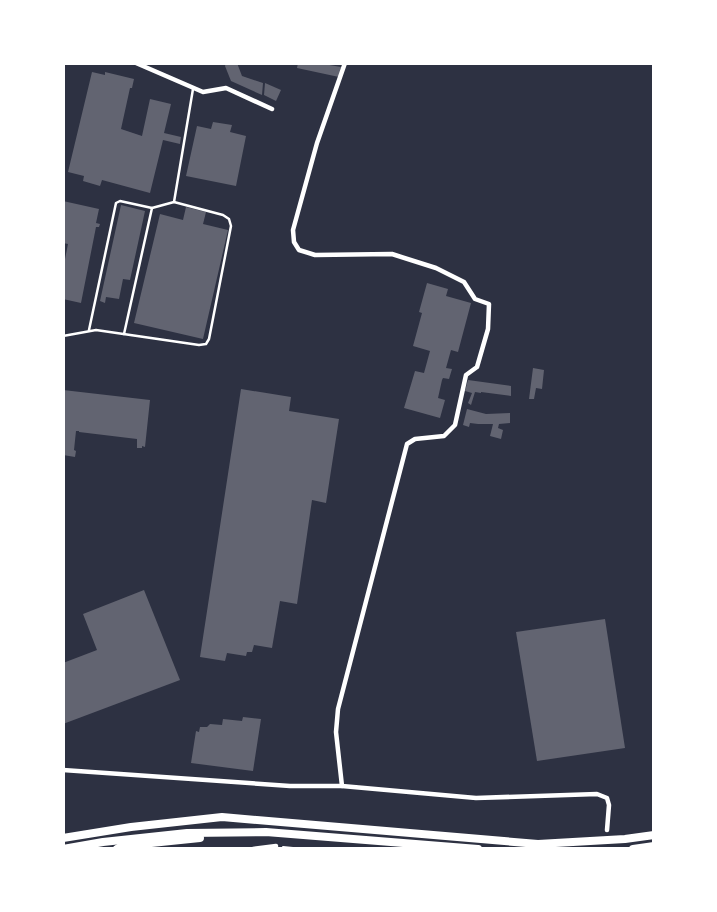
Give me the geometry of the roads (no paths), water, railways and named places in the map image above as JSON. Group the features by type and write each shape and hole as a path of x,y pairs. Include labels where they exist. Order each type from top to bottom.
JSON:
{"highway":[{"path":"63,836 222,817 538,844 654,835"},
{"path":"63,849 103,842 187,834 255,832 478,849"},
{"path":"117,849 122,846 255,832"},
{"path":"633,849 654,846"}],"street":[{"path":"136,63 193,89 203,92 226,88 272,109"},
{"path":"342,786 336,732 338,709 407,444 415,439 443,436 455,425 466,375 477,367 488,329 489,304 475,299 464,282 436,268 392,254 315,255 299,250 294,242 293,230 317,143 345,63"},
{"path":"63,770 290,786 342,786 476,799 597,794 607,797 607,830"},
{"path":"253,849 276,846"}],"lane":[{"path":"174,202 193,89"},
{"path":"63,336 89,330 206,344 232,226 229,219 174,202 152,208 120,201 116,203 89,330"},
{"path":"124,334 152,208"}]}
